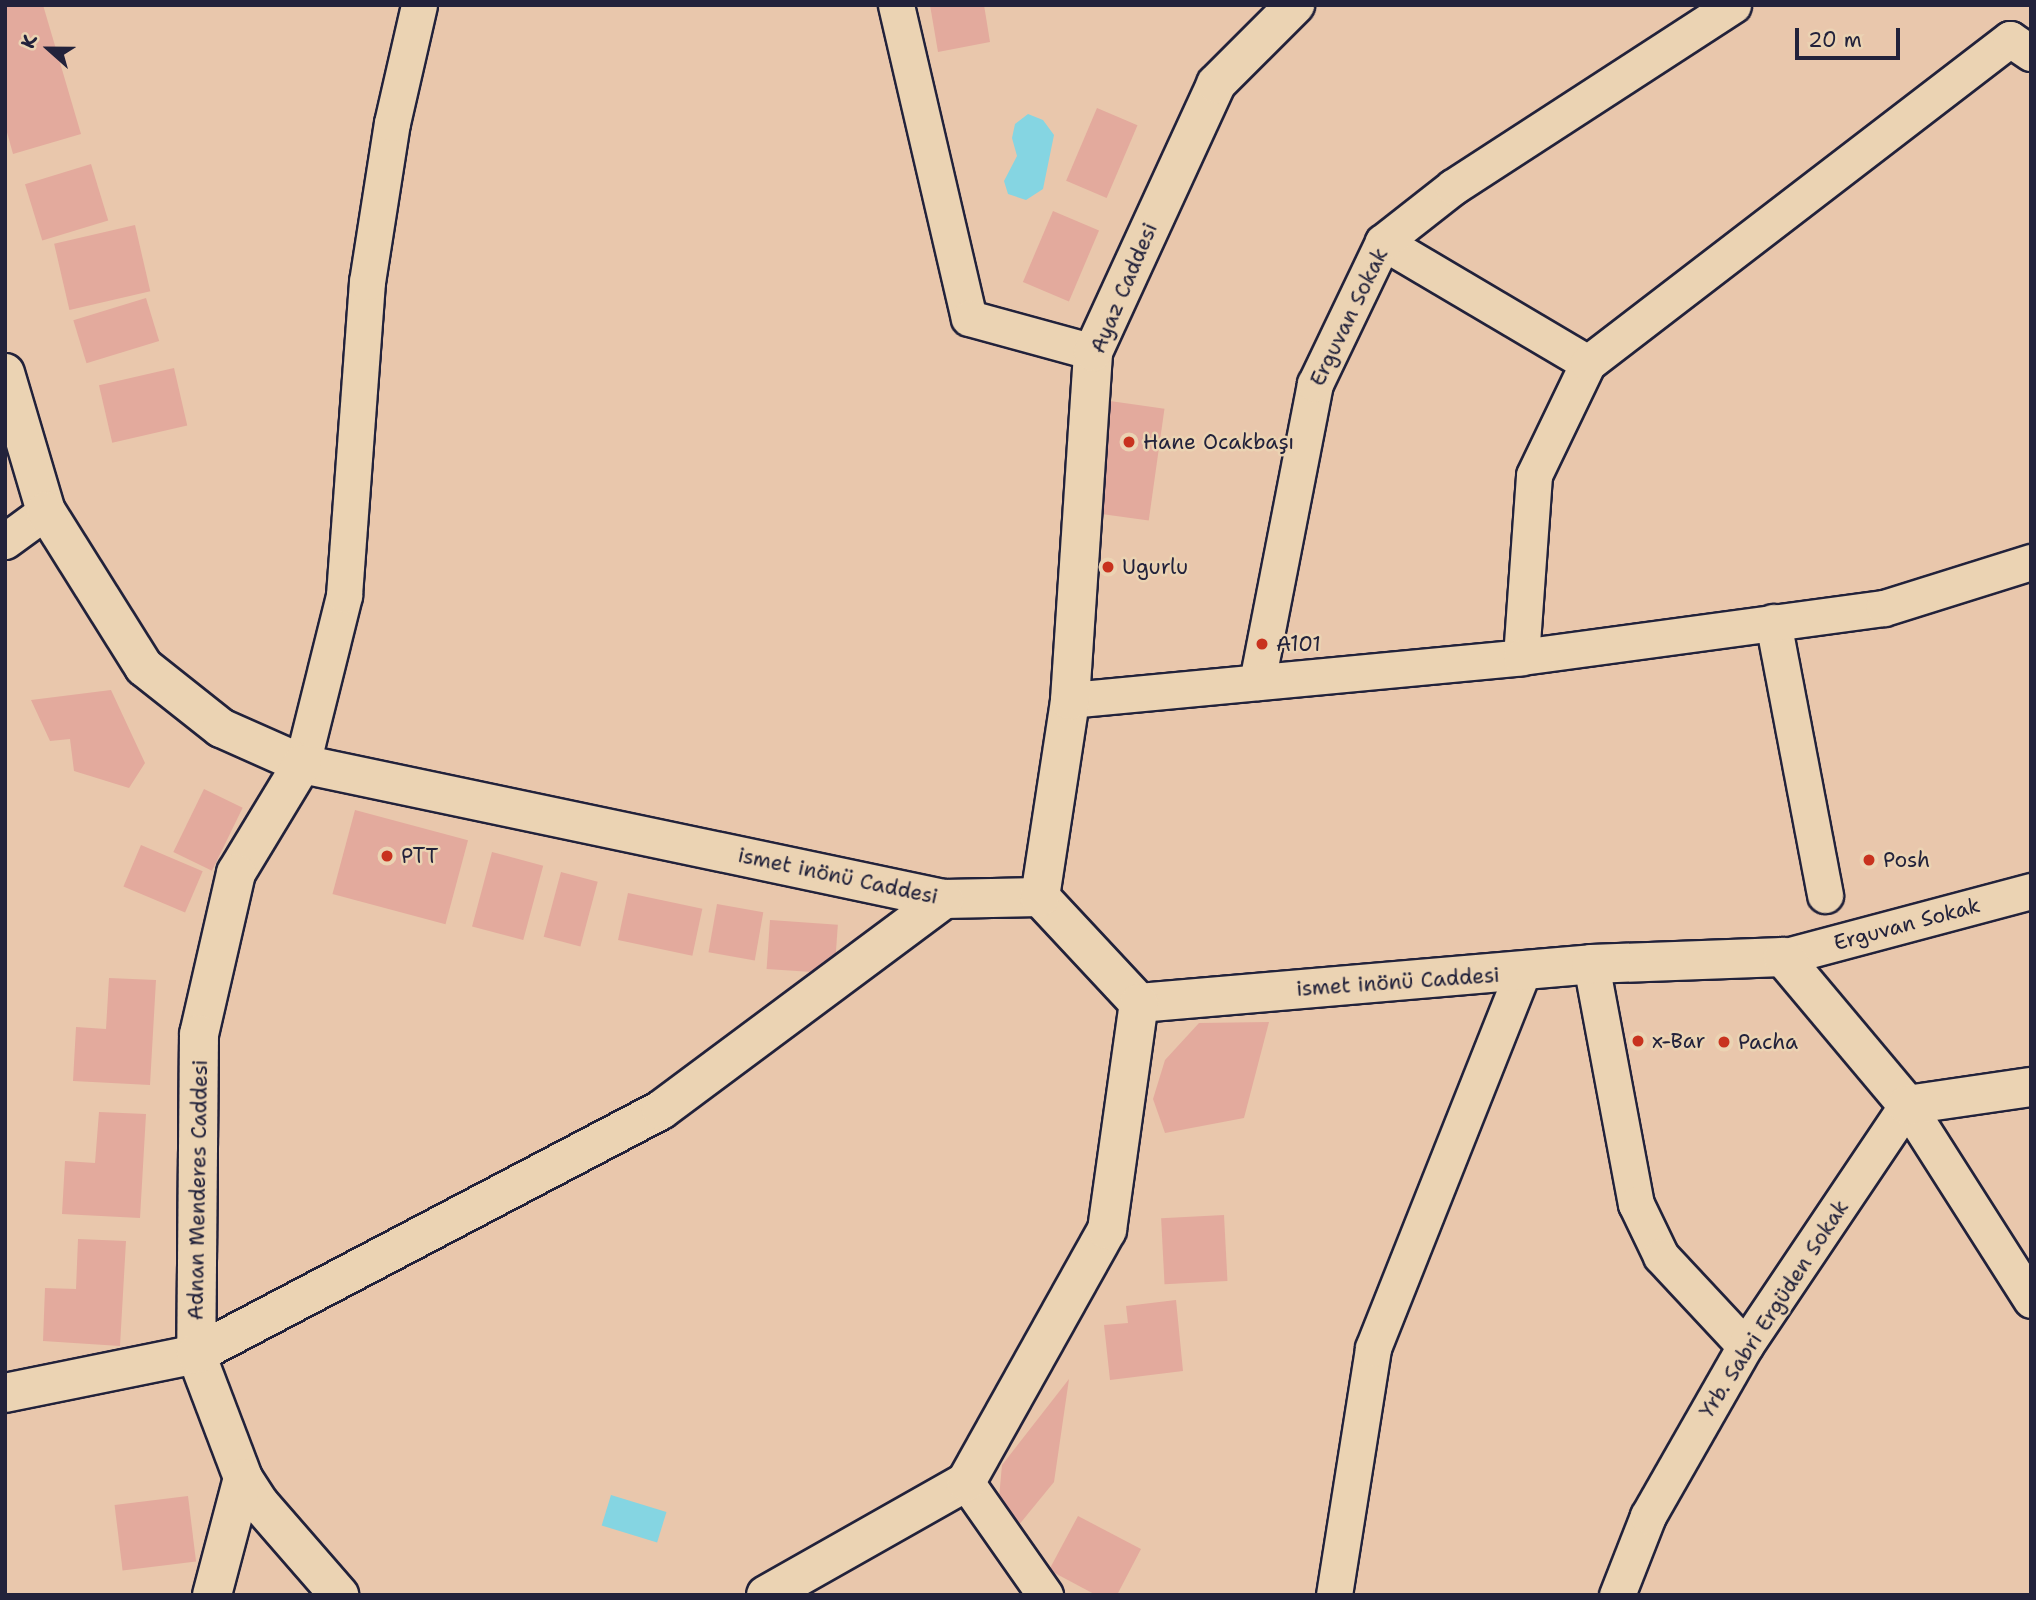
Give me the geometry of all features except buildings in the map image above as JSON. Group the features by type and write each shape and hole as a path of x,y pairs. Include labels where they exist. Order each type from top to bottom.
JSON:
{"street":[{"path":"302,764 344,595 367,282 392,123 419,5"},
{"path":"896,5 969,318 1093,352"},
{"name":"Ayaz Caddesi","path":"1040,897 1070,700 1093,352 1216,84 1296,5"},
{"name":"Erguvan Sokak","path":"1257,682 1315,384 1383,242 1453,187 1733,5"},
{"path":"1521,657 1534,475 1588,363 2010,39 2031,53"},
{"path":"1383,242 1588,363"},
{"name":"ismet inönü Caddesi","path":"7,385 46,511 144,667 221,729 302,764 944,898 1040,897"},
{"path":"5,541 46,511"},
{"path":"1070,700 1521,657 1884,608 2031,562"},
{"path":"1773,622 1825,895"},
{"name":"Adnan Menderes Caddesi","path":"302,764 236,873 199,1034 196,1354 243,1478 260,1504 339,1595"},
{"name":"Erguvan Sokak","path":"1783,957 2031,891"},
{"path":"766,1595 966,1482 1107,1230 1139,1003 1040,897"},
{"path":"5,1393 196,1354 661,1110 944,898"},
{"path":"1783,957 1907,1105 2031,1300"},
{"name":"ismet inönü Caddesi","path":"1139,1003 1522,973 1591,964 1783,957"},
{"path":"1591,964 1636,1204 1661,1256 1745,1346"},
{"path":"1334,1595 1373,1348 1522,973"},
{"path":"1907,1105 2031,1087"},
{"name":"Yrb. Sabri Ergüden Sokak","path":"1617,1595 1648,1516 1745,1346 1907,1105"},
{"path":"212,1595 243,1478"},
{"path":"966,1482 1045,1595"}],"water":[{"path":"1028,114 1043,120 1054,135 1043,189 1026,200 1008,194 1004,181 1017,156 1012,138 1015,124"},
{"path":"611,1495 666,1512 657,1543 602,1526"}],"place":[{"name":"Hane Ocakbaşı","path":"1129,442"},
{"name":"Ugurlu","path":"1108,567"},
{"name":"A101","path":"1262,644"},
{"name":"PTT","path":"387,856"},
{"name":"Posh","path":"1869,860"},
{"name":"x-Bar","path":"1638,1041"},
{"name":"Pacha","path":"1724,1042"}]}
